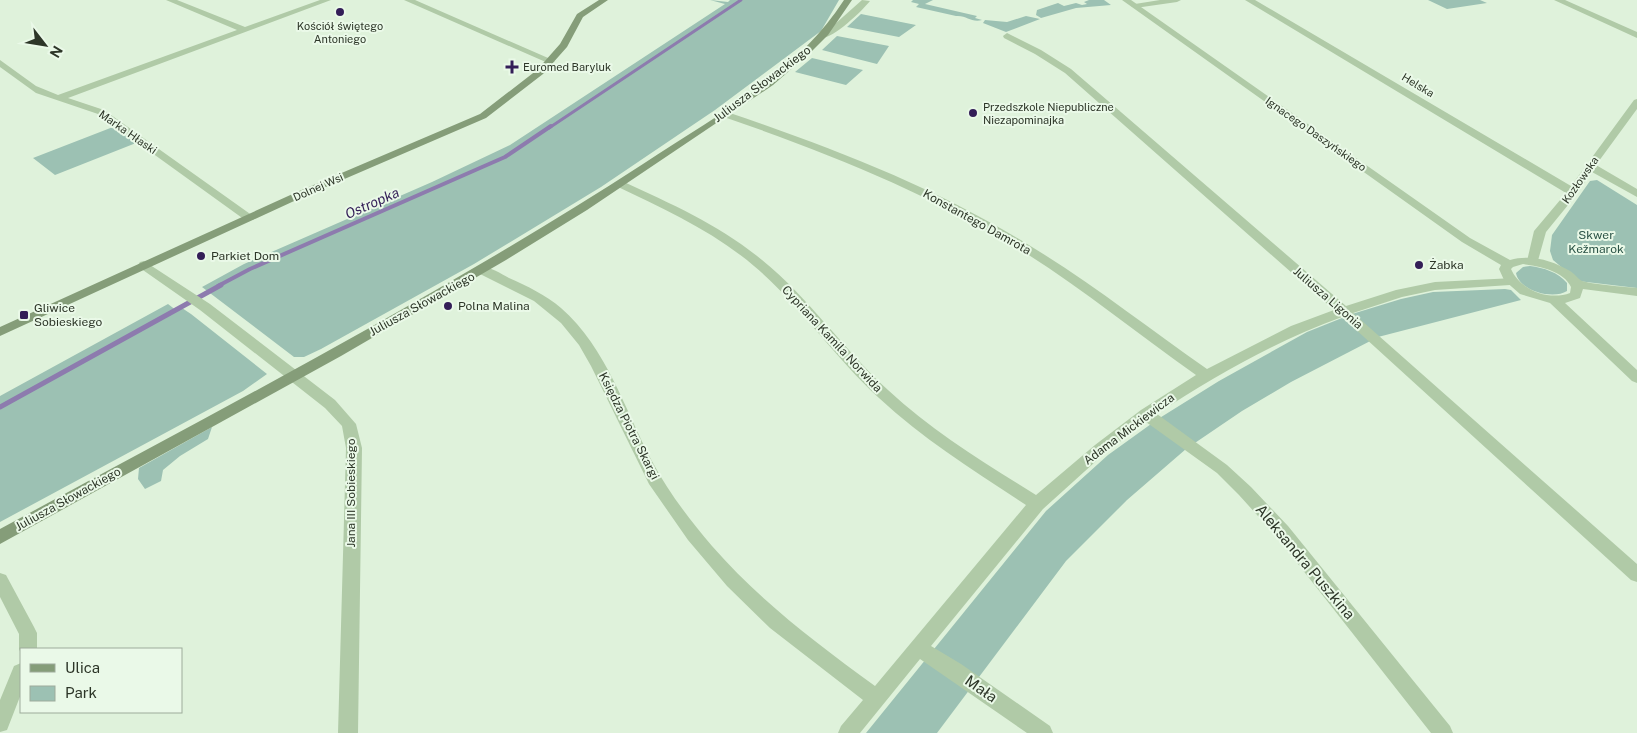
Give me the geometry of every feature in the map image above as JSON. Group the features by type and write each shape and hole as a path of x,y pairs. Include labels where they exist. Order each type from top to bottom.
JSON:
{"main road":[{"name":"Dolnej Wsi","path":"0,332 349,173 461,128 483,116 540,72 564,45 576,20 585,11 604,0"},
{"name":"Juliusza Słowackiego","path":"0,537 482,270 620,184 724,114 793,64 823,36 848,0"}],"street":[{"path":"170,0 245,30"},
{"path":"59,98 327,0"},
{"path":"408,0 551,61"},
{"name":"Ignacego Daszyńskiego","path":"1126,0 1466,240 1508,264"},
{"path":"1135,6 1177,0"},
{"name":"Helska","path":"1249,0 1573,192"},
{"path":"1558,0 1637,35"},
{"name":"Juliusza Słowackiego","path":"823,36 838,26 866,1"},
{"name":"Juliusza Ligonia","path":"1007,36 1038,52 1068,71 1637,575"},
{"name":"Marka Hłaski","path":"0,63 38,91 88,105 101,112 249,218"},
{"name":"Kozłowska","path":"1533,261 1540,232 1573,192 1637,102"},
{"name":"Konstantego Damrota","path":"724,114 851,159 918,190 990,227 1042,258 1206,375"},
{"path":"1590,166 1637,194"},
{"name":"Cypriana Kamila Norwida","path":"620,184 710,230 749,256 788,292 884,395 946,443 1037,504"},
{"path":"1523,260 1533,261 1566,273 1577,284 1578,291 1576,295 1571,298 1555,300 1530,293 1510,281 1505,269 1508,264 1523,260"},
{"name":"Jana III Sobieskiego","path":"144,265 205,307 294,375 339,412 349,424 353,437 348,733"},
{"name":"Księdza Piotra Skargi","path":"482,270 540,299 574,328 594,358 640,453 658,485 699,542 775,621 875,698"},
{"name":"Adama Mickiewicza","path":"848,733 917,647 1037,504 1100,449 1146,414 1206,375 1296,329 1342,312 1400,293 1435,286 1510,281"},
{"path":"1577,284 1637,292"},
{"path":"1555,300 1637,378"},
{"name":"Aleksandra Puszkina","path":"1146,414 1222,469 1245,491 1282,531 1443,733"},
{"path":"0,580 28,633 28,648"},
{"name":"Mała","path":"917,647 954,670 1043,733"},
{"path":"0,723 20,674"}],"green space":[{"path":"710,0 728,2 730,0 839,0 821,31 715,110 601,187 474,264 304,357 294,357 202,287 244,264 432,182 510,145 725,4"},
{"path":"913,0 933,0 925,4 977,16 975,18 982,20 978,21 916,7 919,4 911,2"},
{"path":"1104,0 1111,5 1076,8 1041,18 1036,15 1037,10 1058,3 1064,6 1076,3 1082,5 1087,4 1084,2"},
{"path":"1428,0 1480,0 1487,3 1447,9"},
{"path":"861,14 916,25 899,37 847,27"},
{"path":"1026,16 1040,19 1006,32 983,23 985,20 1007,22"},
{"path":"837,36 889,46 877,64 822,50"},
{"path":"812,58 863,70 846,85 795,72"},
{"path":"113,127 136,143 55,175 33,158"},
{"name":"Skwer Kežmarok","path":"1597,180 1637,205 1637,288 1578,281 1553,260 1550,251 1552,235 1590,181"},
{"path":"1530,266 1555,273 1567,283 1567,291 1554,295 1546,294 1523,285 1516,273 1523,267"},
{"path":"1511,290 1521,300 1378,337 1291,382 1242,411 1186,449 1127,500 1066,561 937,733 866,733 1046,511 1108,455 1158,419 1219,381 1307,332 1352,314 1401,299 1433,292"},
{"path":"168,304 177,311 182,308 191,314 267,374 243,391 0,522 0,396"},
{"path":"212,427 208,439 180,456 163,470 161,481 145,489 138,479 139,468"}],"waterway":[{"name":"Ostropka","path":"549,128 741,0"},
{"name":"Ostropka","path":"218,286 250,269 505,157 551,126"},
{"name":"Ostropka","path":"0,407 221,285"}],"place":[{"name":"Kościół świętego Antoniego","path":"340,12"},
{"name":"Euromed Baryluk","path":"512,67"},
{"name":"Przedszkole Niepubliczne Niezapominajka","path":"973,113"},
{"name":"Parkiet Dom","path":"201,256"},
{"name":"Żabka","path":"1419,265"},
{"name":"Polna Malina","path":"448,306"},
{"name":"Gliwice Sobieskiego","path":"24,315"}]}
